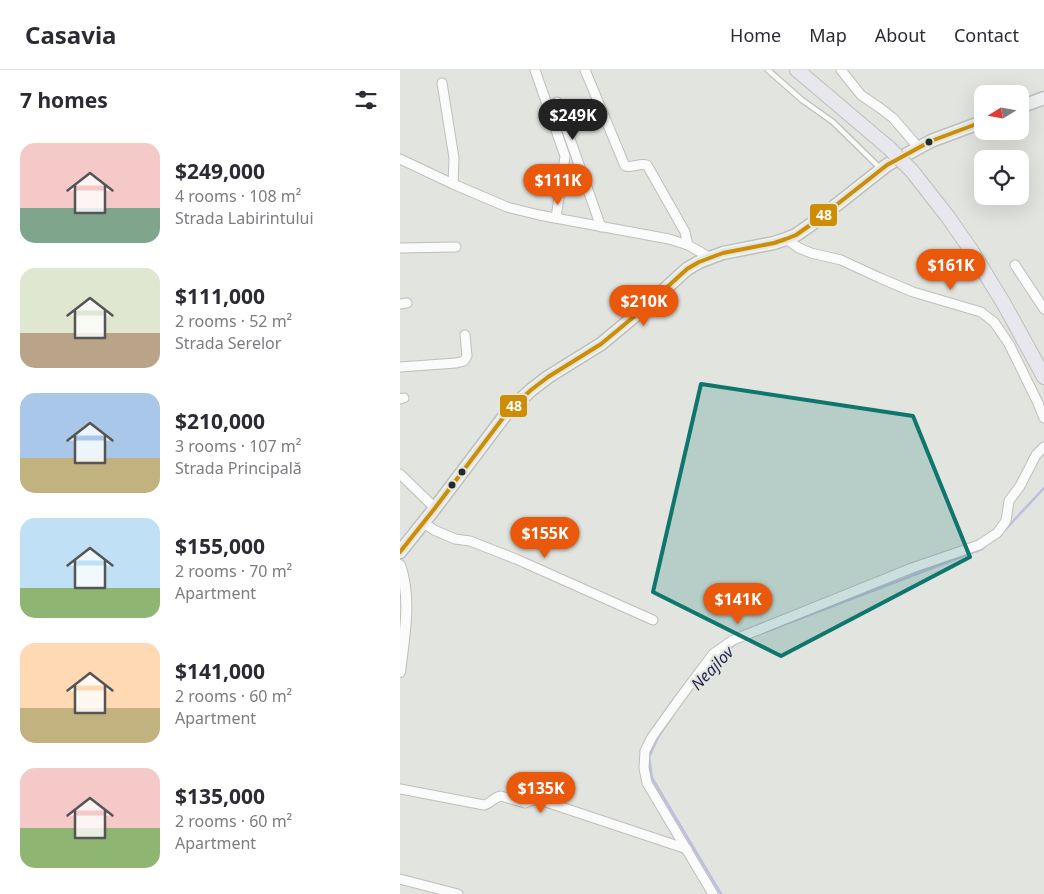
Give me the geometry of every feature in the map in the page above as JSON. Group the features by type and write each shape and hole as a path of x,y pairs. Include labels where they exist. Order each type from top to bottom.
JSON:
{"main road":[{"path":"797,70 889,148 912,172 948,217 971,250 1004,304 1044,377"},
{"path":"1029,104 1044,98"},
{"path":"400,552 509,410 548,377 600,344 687,270 709,257 774,243 796,235 816,222 881,169 918,147 974,125"}],"street":[{"path":"535,70 565,156 556,218"},
{"path":"585,70 625,166 632,168 642,164 647,166 684,232 688,245"},
{"path":"841,70 861,95 892,118 918,147"},
{"path":"442,83 454,158 453,184"},
{"path":"557,102 601,227"},
{"path":"400,159 508,207 539,215 669,239 688,245 709,257"},
{"path":"786,239 799,248 841,260 913,292 981,312 994,322 1008,344 1044,418"},
{"path":"400,248 456,247"},
{"path":"1015,266 1044,309"},
{"path":"400,366 464,361 467,356 465,335"},
{"path":"713,894 647,782 644,768 645,751 680,698 713,654 733,640 912,568 979,545 997,533 1006,521 1009,501 1020,486 1036,455 1044,447"},
{"path":"400,474 435,508"},
{"path":"424,523 434,530 516,559 653,620"},
{"path":"400,565 404,576 406,594 405,628 400,672"},
{"path":"400,788 484,805 501,796 524,803 537,799 687,849"},
{"path":"400,879 458,894"}],"lane":[{"path":"768,70 802,100 833,122 881,169"}],"highlighted area":[{"path":"701,384 913,416 970,557 781,656 653,592"}],"waterway":[{"name":"Neajlov","path":"1005,530 1044,488"},
{"name":"Neajlov","path":"762,633 982,549 985,546"},
{"name":"Neajlov","path":"699,679 736,643"},
{"name":"Neajlov","path":"671,718 658,737 649,757 652,778 721,894"}],"transit line":[{"name":"48","path":"400,552 509,410 548,377 601,344 687,269 699,262 723,253 774,243 796,235 887,165 931,141 974,125"}]}
